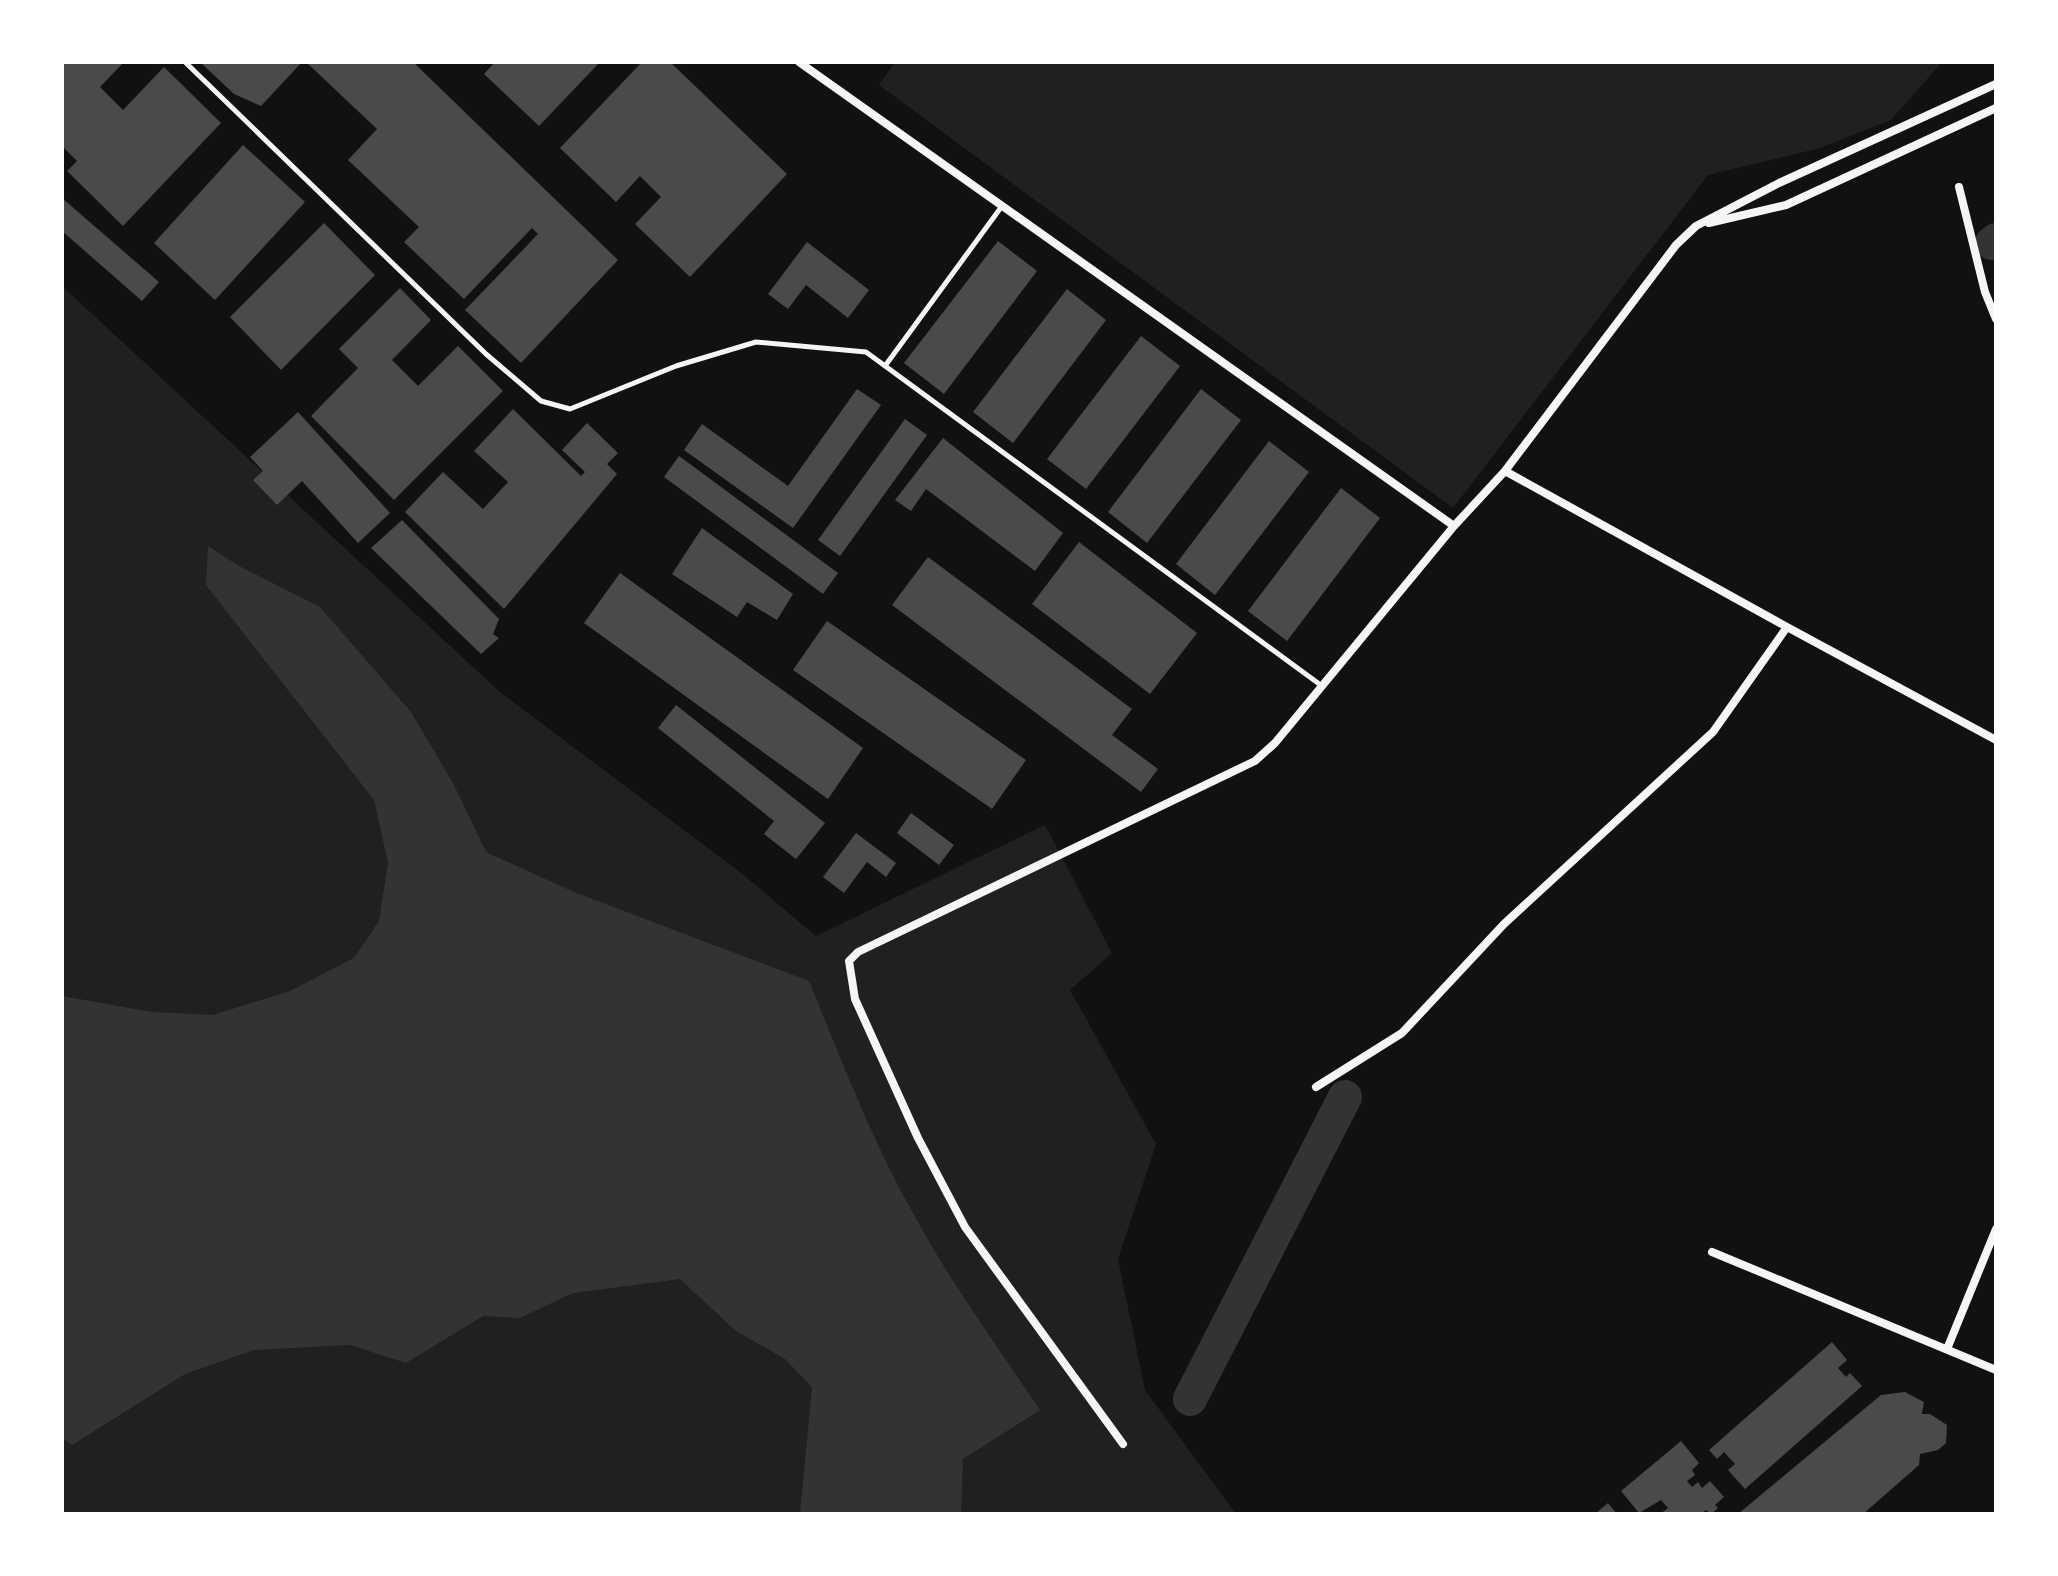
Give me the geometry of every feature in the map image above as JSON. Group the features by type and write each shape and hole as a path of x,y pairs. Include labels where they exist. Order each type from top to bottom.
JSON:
{"street":[{"path":"799,62 1454,526"},
{"path":"1123,1444 965,1227 918,1138 855,999 849,961 858,952 1255,761 1275,743 1454,526 1505,471 1676,245 1696,226 1779,183 1996,84"},
{"path":"1696,226 1786,205 1996,108"},
{"path":"1959,187 1985,292 1996,319"},
{"path":"1505,471 1996,740"},
{"path":"1316,1087 1402,1033 1504,924 1713,732 1787,627"},
{"path":"1947,1349 1996,1229"},
{"path":"1712,1252 1996,1370"}],"lane":[{"path":"185,62 486,354 541,401 570,409 676,366 756,342 866,352 1322,686"},
{"path":"885,366 1002,206"}],"shaded area":[{"path":"895,62 1942,62 1891,120 1820,148 1708,175 1453,508 879,85"},
{"path":"62,286 501,693 741,873 816,936 1045,825 1112,953 1070,990 1156,1144 1118,1259 1145,1390 1236,1514 62,1514"},
{"path":"208,546 239,566 320,607 411,712 454,785 486,852 574,892 809,981 858,1100 899,1187 959,1290 1040,1410 963,1459 961,1514 800,1514 812,1387 785,1359 736,1331 680,1279 573,1293 520,1318 483,1316 406,1363 350,1345 254,1350 185,1374 72,1445 62,1438 62,996 152,1012 213,1015 290,991 354,958 379,921 388,863 374,800 206,585"}],"building":[{"path":"62,62 124,62 100,87 123,110 164,67 221,123 123,226 67,171 77,161 62,146"},
{"path":"200,62 302,62 261,106 234,94"},
{"path":"306,62 413,62 618,260 521,363 465,310 538,234 532,228 464,299 404,242 419,227 348,160 377,129"},
{"path":"495,62 600,62 539,126 484,74"},
{"path":"642,62 670,62 787,174 690,277 635,224 661,197 640,176 616,202 560,148"},
{"path":"243,145 305,202 215,300 154,243"},
{"path":"62,198 159,282 142,301 62,231"},
{"path":"324,223 375,275 281,370 230,317"},
{"path":"998,241 1037,271 944,394 904,363"},
{"path":"807,242 869,290 848,318 806,285 788,309 768,294"},
{"path":"400,288 431,320 392,360 418,386 458,346 503,391 394,500 311,416 358,368 339,349"},
{"path":"1067,289 1106,320 1013,443 973,412"},
{"path":"1141,336 1180,366 1086,489 1047,459"},
{"path":"857,389 881,405 793,528 684,450 702,424 788,486"},
{"path":"1201,389 1241,420 1147,543 1108,512"},
{"path":"513,409 581,476 585,472 562,450 587,423 618,453 607,464 617,474 504,609 405,512 443,472 483,509 508,482 474,451"},
{"path":"298,412 390,513 358,543 302,481 277,505 253,480 263,471 250,457"},
{"path":"905,419 927,435 840,556 818,540"},
{"path":"943,438 1063,533 1035,571 926,489 911,511 895,500"},
{"path":"1269,441 1309,472 1215,595 1176,564"},
{"path":"679,456 838,573 823,594 664,477"},
{"path":"1341,488 1380,518 1287,641 1248,611"},
{"path":"402,520 499,619 493,634 499,638 481,654 371,548"},
{"path":"702,528 793,594 777,620 747,602 737,617 672,574"},
{"path":"1079,542 1197,633 1150,694 1032,604"},
{"path":"928,557 1132,709 1112,735 1158,769 1141,792 892,605"},
{"path":"620,573 863,748 828,799 584,623"},
{"path":"827,621 1026,760 992,809 793,670"},
{"path":"676,705 825,823 796,859 764,834 774,821 658,728"},
{"path":"911,813 954,845 939,865 897,833"},
{"path":"856,833 896,863 886,877 867,862 844,893 823,877"},
{"path":"1832,1342 1847,1360 1838,1368 1846,1377 1850,1373 1862,1386 1745,1489 1728,1470 1735,1464 1724,1452 1717,1459 1709,1450"},
{"path":"1905,1392 1924,1402 1922,1414 1930,1414 1947,1425 1946,1443 1938,1450 1920,1454 1919,1465 1863,1514 1738,1514 1881,1395"},
{"path":"1681,1441 1699,1463 1692,1470 1695,1475 1687,1481 1692,1487 1698,1482 1702,1488 1710,1481 1724,1497 1715,1505 1718,1508 1711,1514 1706,1510 1701,1514 1660,1514 1668,1508 1661,1500 1639,1513 1621,1491"},
{"path":"1608,1503 1617,1514 1595,1514"}],"waterway":[{"path":"1992,243 1996,240"},
{"path":"1190,1399 1345,1097"}]}
